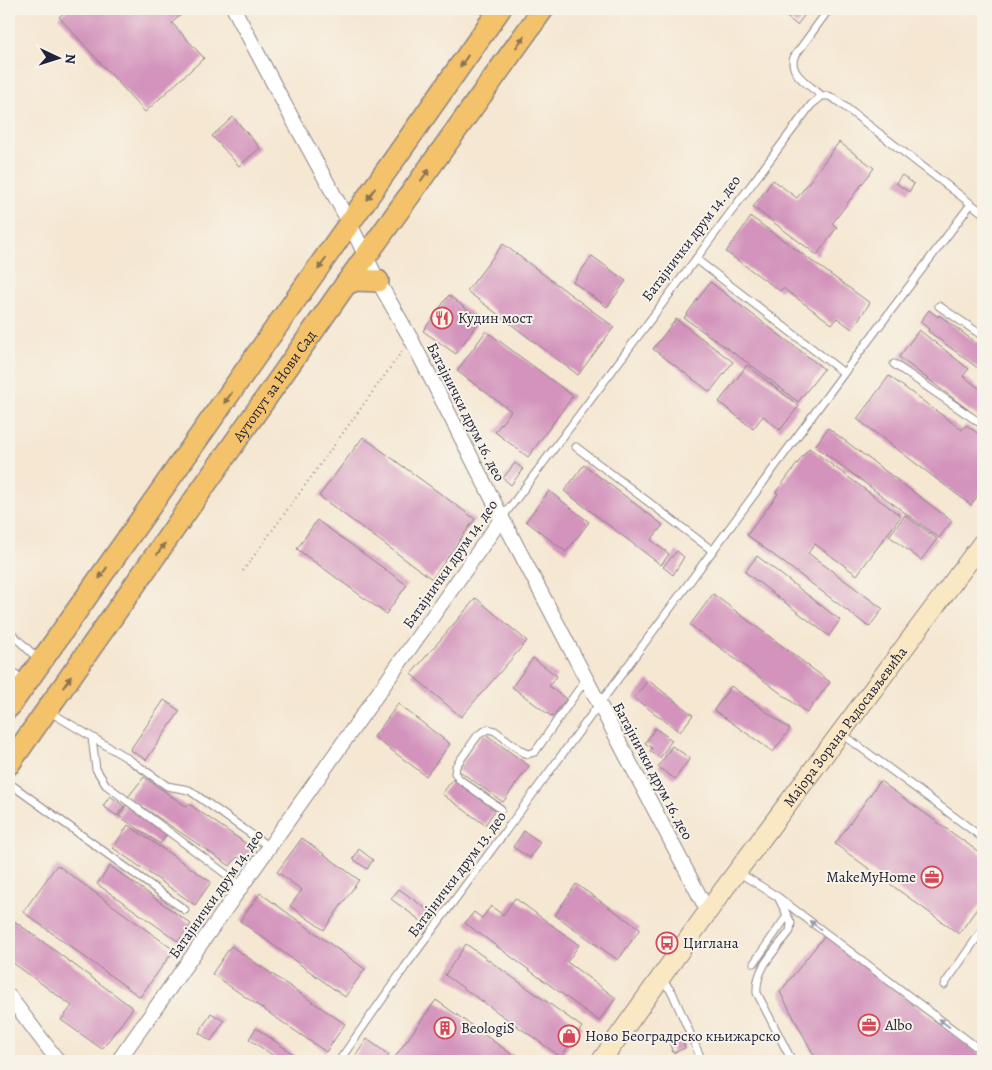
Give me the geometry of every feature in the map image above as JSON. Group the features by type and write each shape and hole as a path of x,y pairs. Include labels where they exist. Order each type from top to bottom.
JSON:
{"main road":[{"path":"9,707 500,9"},
{"name":"Аутопут за Нови Сад","path":"9,764 346,284 543,9"},
{"path":"346,284 356,280 378,281"},
{"name":"Мајора Зорана Радосављевића","path":"601,1061 737,872 983,542"}],"street":[{"name":"Батајнички друм 16. део","path":"234,9 350,224 378,281 411,339 502,518 708,912"},
{"name":"Батајнички друм 14. део","path":"118,1061 502,518"},
{"path":"9,996 58,1061"}],"lane":[{"path":"829,9 794,57 792,63 793,71 822,96 829,96 836,100 983,213"},
{"name":"Батајнички друм 14. део","path":"502,518 810,105 822,96"},
{"path":"600,704 971,204"},
{"path":"696,259 844,373"},
{"path":"939,306 983,336"},
{"path":"894,364 983,425"},
{"path":"576,447 713,551"},
{"path":"9,631 41,662"},
{"path":"9,668 26,683"},
{"path":"502,809 459,780 455,773 456,766 481,731 488,729 495,731 523,752 528,754 535,752 587,679"},
{"name":"Батајнички друм 13. део","path":"339,1061 375,1008 600,704"},
{"path":"47,710 127,758 167,786 189,790 269,847"},
{"path":"841,733 983,838"},
{"path":"92,738 96,769 106,785 242,886"},
{"path":"9,783 185,910"},
{"path":"737,872 778,897 983,1052"},
{"path":"778,897 792,924 790,931 759,972 756,982 757,993 792,1061"},
{"path":"754,963 787,916"},
{"path":"944,984 983,929"},
{"path":"661,978 672,992 702,1061"}],"path":[{"path":"243,570 411,339"}],"building":[{"path":"68,9 185,9 172,23 204,58 145,112 59,17"},
{"path":"776,9 809,9 797,25"},
{"path":"233,117 260,148 239,166 212,136"},
{"path":"839,142 874,168 832,224 837,227 817,255 753,207 773,180 797,198"},
{"path":"902,175 914,184 909,192 896,183"},
{"path":"751,217 870,303 852,329 837,318 832,324 783,288 780,291 726,252"},
{"path":"503,244 614,327 578,375 467,291"},
{"path":"592,256 626,281 607,307 573,282"},
{"path":"710,282 824,369 798,402 755,368 684,318"},
{"path":"449,295 480,320 456,354 423,331"},
{"path":"929,310 938,317 939,315 983,348 983,372 928,331 929,329 920,322"},
{"path":"676,319 733,362 710,392 653,349"},
{"path":"919,330 969,369 963,376 983,391 983,421 899,357"},
{"path":"486,331 573,396 528,457 495,432 511,411 457,371"},
{"path":"747,365 799,406 780,430 763,416 753,429 719,402"},
{"path":"889,376 962,430 966,425 983,437 983,489 971,505 857,419"},
{"path":"828,428 952,521 939,538 815,446"},
{"path":"363,437 475,519 432,579 319,496"},
{"path":"809,448 901,516 857,575 815,544 808,553 883,609 869,627 747,535"},
{"path":"515,463 523,469 511,485 503,478"},
{"path":"584,465 663,525 651,540 669,554 661,565 564,491"},
{"path":"549,491 589,522 566,552 526,521"},
{"path":"905,515 937,539 921,560 889,536"},
{"path":"317,520 407,585 386,614 297,549"},
{"path":"677,551 684,557 673,575 663,567"},
{"path":"757,556 840,620 829,636 745,572"},
{"path":"713,594 830,682 807,713 690,625"},
{"path":"476,598 527,641 461,717 411,674"},
{"path":"533,658 557,676 549,686 566,699 552,717 512,687"},
{"path":"648,680 693,715 680,732 634,698"},
{"path":"731,686 790,729 773,752 714,710"},
{"path":"164,700 180,711 146,760 130,750"},
{"path":"398,704 450,744 426,776 374,737"},
{"path":"655,728 672,740 660,758 650,751 652,748 645,743"},
{"path":"484,733 529,766 503,802 458,770"},
{"path":"672,746 690,758 675,779 658,767"},
{"path":"144,777 187,807 189,804 254,849 245,862 237,857 230,866 128,797"},
{"path":"453,779 496,809 485,825 442,794"},
{"name":"MakeMyHome","path":"880,781 983,855 983,900 959,934 835,844"},
{"path":"110,796 124,806 117,816 103,806"},
{"path":"126,805 167,833 160,844 119,816"},
{"path":"128,825 211,882 195,905 113,848"},
{"path":"524,831 540,842 530,858 513,847"},
{"path":"302,838 359,880 324,930 290,906 302,890 277,872"},
{"path":"359,849 373,860 367,869 353,859"},
{"path":"57,865 174,950 140,997 23,912"},
{"path":"110,866 191,924 178,941 97,884"},
{"path":"576,884 640,929 618,960 555,915"},
{"path":"399,889 432,913 424,923 391,899"},
{"path":"260,893 365,969 345,997 240,921"},
{"path":"515,898 579,945 567,962 616,998 599,1021 465,923 474,912 482,918 491,906 503,915"},
{"path":"13,920 133,1008 102,1049 61,1020 72,1006 9,960 9,926"},
{"name":"Albo","path":"825,935 983,1057 983,1061 817,1061 780,992"},
{"path":"466,944 582,1027 561,1057 445,975"},
{"path":"231,946 345,1024 326,1052 212,974"},
{"name":"BeologiS","path":"436,1000 521,1061 401,1061 395,1057"},
{"path":"211,1013 224,1021 211,1041 199,1033"},
{"path":"256,1028 303,1061 281,1061 249,1039"},
{"path":"681,1035 685,1048 673,1053 668,1039"},
{"path":"367,1039 389,1055 385,1061 352,1061"}],"place":[{"name":"Кудин мост","path":"442,318"},
{"name":"MakeMyHome","path":"932,877"},
{"name":"Циглана","path":"667,943"},
{"name":"Albo","path":"869,1025"},
{"name":"BeologiS","path":"445,1028"},
{"name":"Ново Београдрско књижарско","path":"569,1036"}]}
